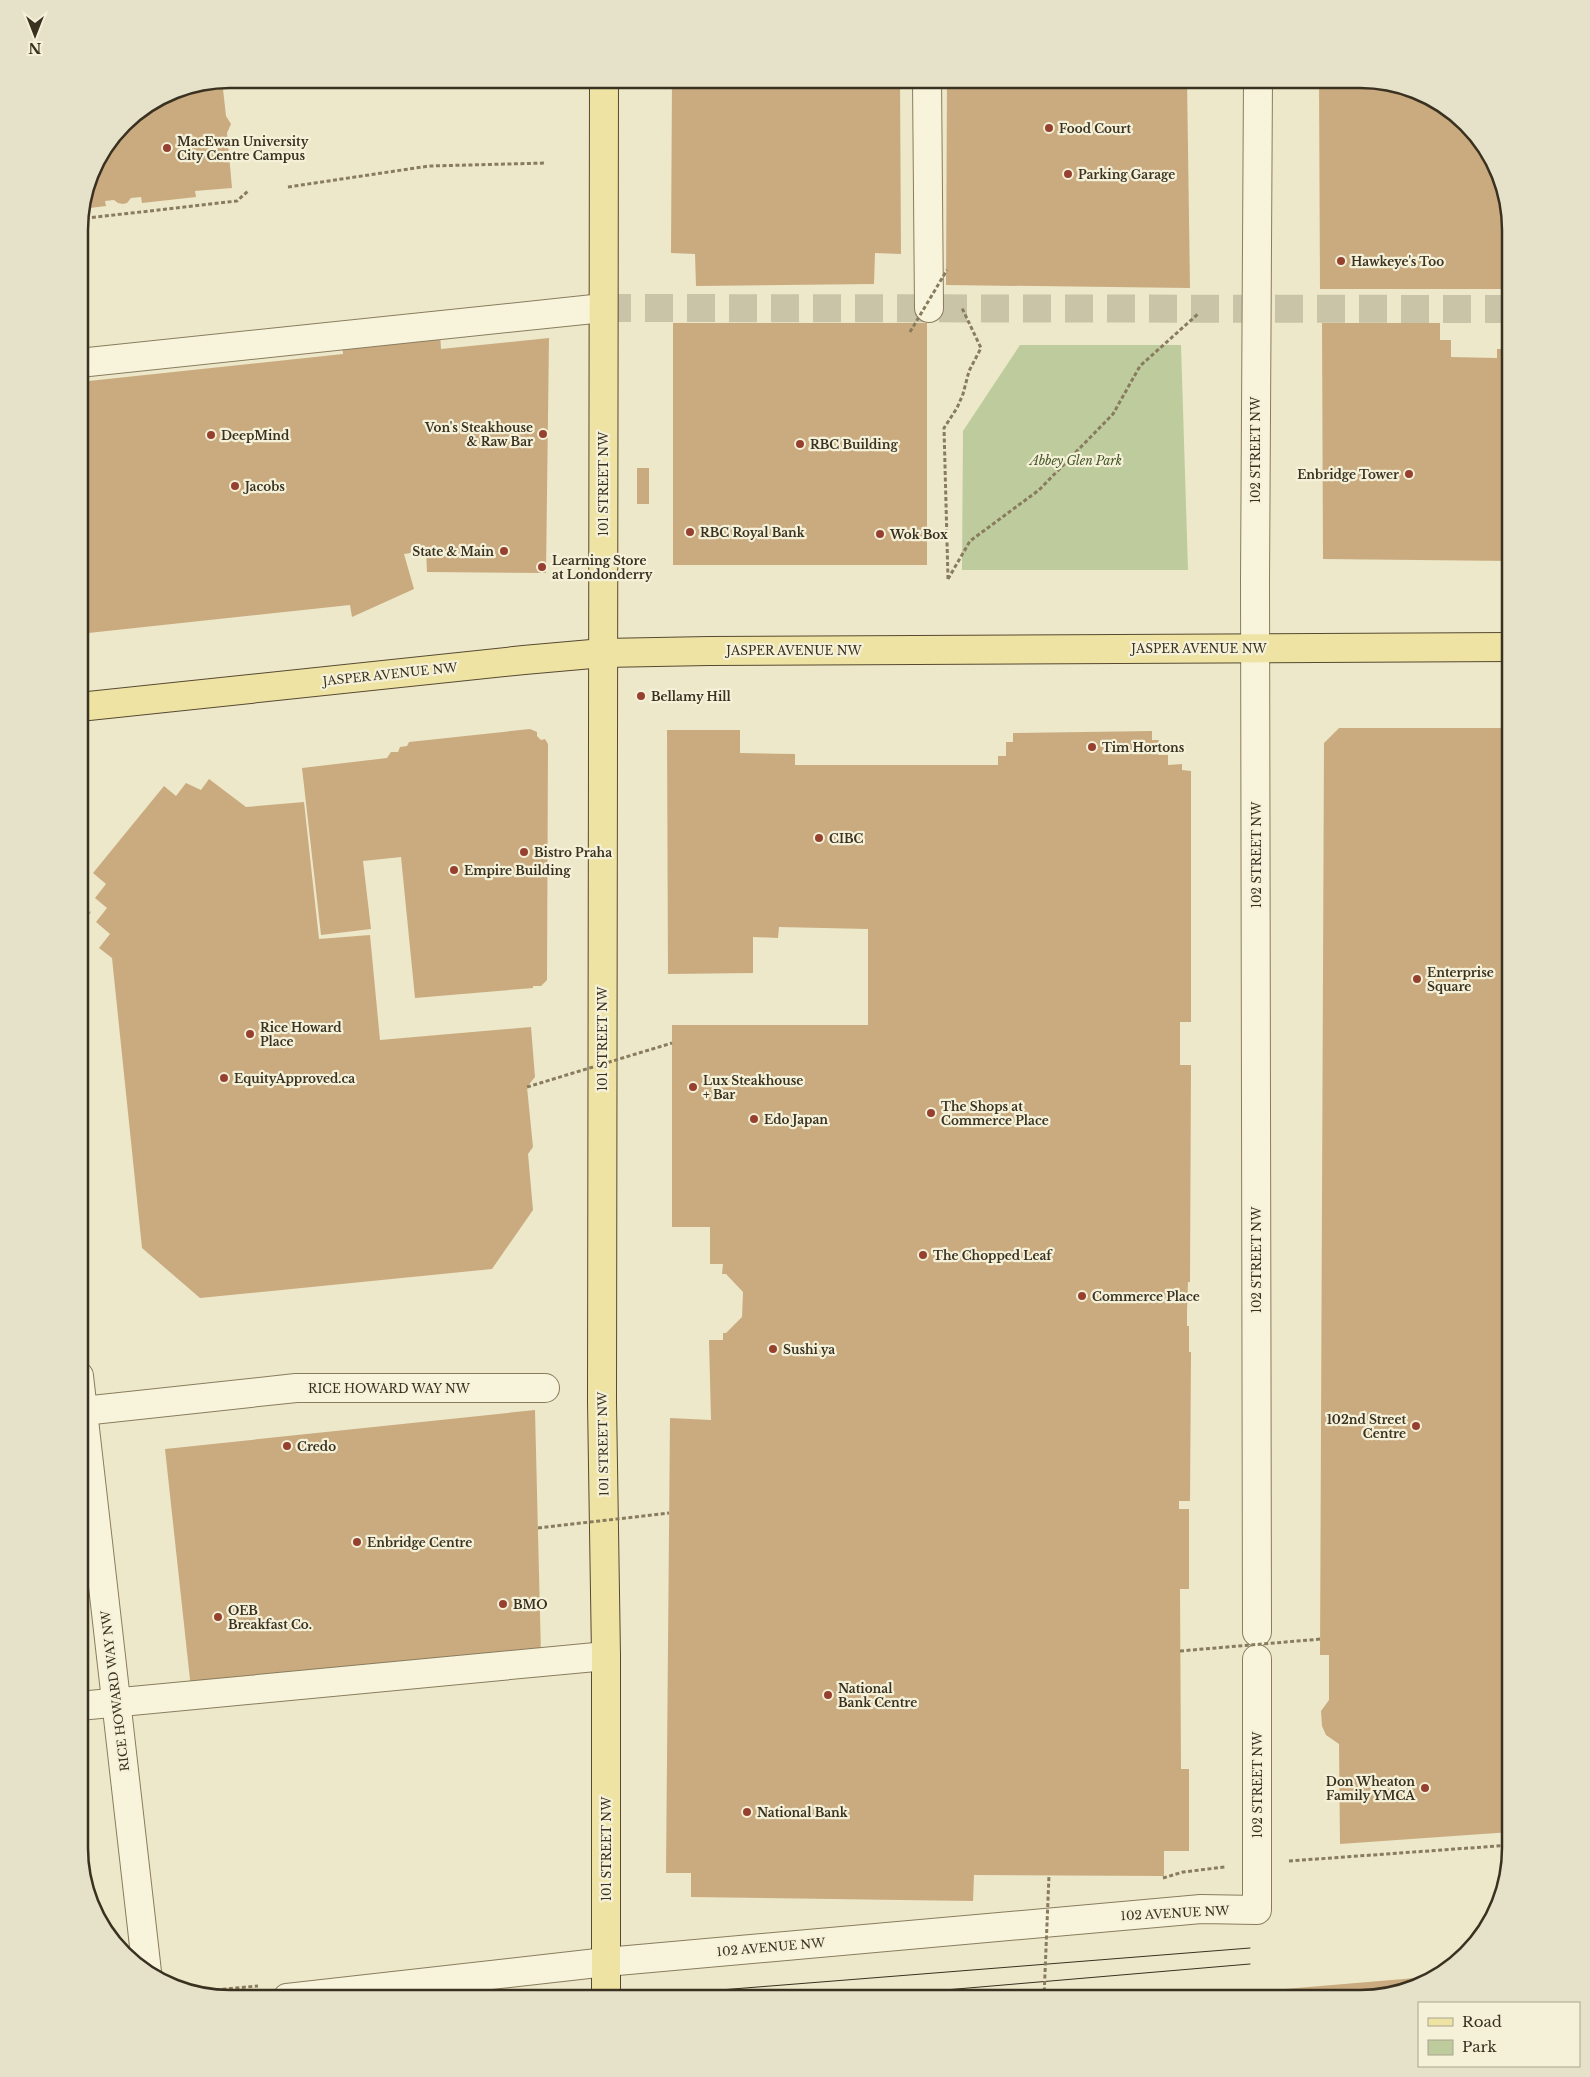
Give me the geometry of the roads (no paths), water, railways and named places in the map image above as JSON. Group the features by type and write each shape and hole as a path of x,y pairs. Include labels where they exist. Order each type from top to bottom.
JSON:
{"main road":[{"name":"101 STREET NW","path":"604,87 602,1402 606,1656 606,1990"},
{"name":"JASPER AVENUE NW","path":"88,706 603,653 1502,647"}],"street":[{"path":"927,88 929,308"},
{"name":"102 STREET NW","path":"1257,1632 1255,648 1258,88"},
{"path":"88,363 603,308"},
{"name":"RICE HOWARD WAY NW","path":"87,1410 296,1388 545,1388"},
{"name":"RICE HOWARD WAY NW","path":"87,1447 146,1963"},
{"path":"87,1705 606,1656"},
{"name":"102 STREET NW","path":"1257,1660 1257,1910"},
{"name":"102 AVENUE NW","path":"358,1990 606,1962 1202,1909 1257,1910"}],"tunnel":[{"path":"603,308 1502,309"}],"tram line":[{"path":"720,1990 1250,1948"},
{"path":"945,1990 1250,1964"}],"place":[{"name":"Food Court","path":"1049,128"},
{"name":"MacEwan University City Centre Campus","path":"167,148"},
{"name":"Parking Garage","path":"1068,174"},
{"name":"Hawkeye's Too","path":"1341,261"},
{"name":"Von's Steakhouse & Raw Bar","path":"543,434"},
{"name":"DeepMind","path":"211,435"},
{"name":"RBC Building","path":"800,444"},
{"name":"Enbridge Tower","path":"1409,474"},
{"name":"Jacobs","path":"235,486"},
{"name":"RBC Royal Bank","path":"690,532"},
{"name":"Wok Box","path":"880,534"},
{"name":"State & Main","path":"504,551"},
{"name":"Learning Store at Londonderry","path":"542,567"},
{"name":"Bellamy Hill","path":"641,696"},
{"name":"Tim Hortons","path":"1092,747"},
{"name":"CIBC","path":"819,838"},
{"name":"Bistro Praha","path":"524,852"},
{"name":"Empire Building","path":"454,870"},
{"name":"Enterprise Square","path":"1417,979"},
{"name":"Rice Howard Place","path":"250,1034"},
{"name":"EquityApproved.ca","path":"224,1078"},
{"name":"Lux Steakhouse + Bar","path":"693,1087"},
{"name":"The Shops at Commerce Place","path":"931,1113"},
{"name":"Edo Japan","path":"754,1119"},
{"name":"The Chopped Leaf","path":"923,1255"},
{"name":"Commerce Place","path":"1082,1296"},
{"name":"Sushi ya","path":"773,1349"},
{"name":"102nd Street Centre","path":"1416,1426"},
{"name":"Credo","path":"287,1446"},
{"name":"Enbridge Centre","path":"357,1542"},
{"name":"BMO","path":"503,1604"},
{"name":"OEB Breakfast Co.","path":"218,1617"},
{"name":"National Bank Centre","path":"828,1695"},
{"name":"Don Wheaton Family YMCA","path":"1425,1788"},
{"name":"National Bank","path":"747,1812"}],"park label":[{"name":"Abbey Glen Park","path":"1076,460"}]}
